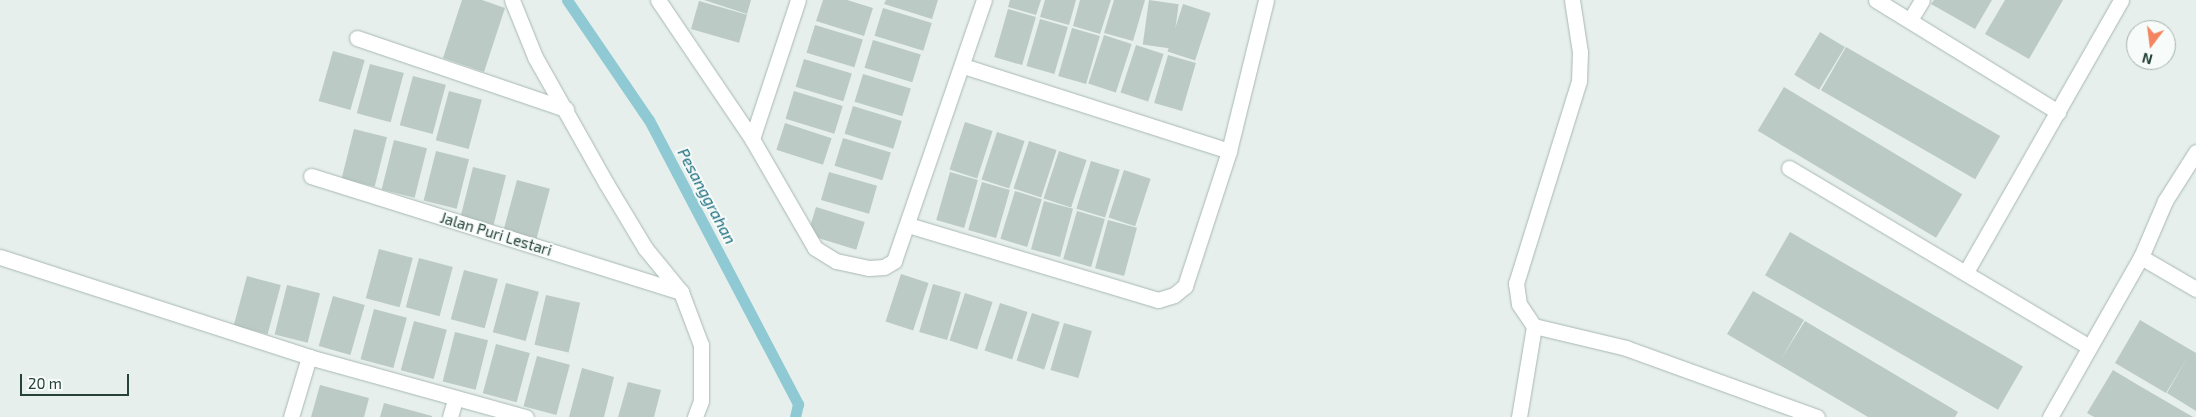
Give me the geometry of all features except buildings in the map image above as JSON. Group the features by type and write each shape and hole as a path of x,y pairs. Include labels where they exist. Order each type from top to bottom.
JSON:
{"street":[{"path":"512,0 534,57 566,109 606,183 645,248 681,292 701,345 701,401 695,417"},
{"path":"658,0 752,139 815,248 836,261 869,268 884,267 894,261 963,66 984,0"},
{"path":"752,139 798,0"},
{"path":"908,225 1158,300 1174,295 1185,286 1229,151 1266,0"},
{"path":"1572,0 1580,52 1579,81 1516,283 1519,304 1534,326 1626,348 1817,417"},
{"path":"1876,0 2058,112"},
{"path":"1910,20 1922,0"},
{"path":"1966,272 2121,0"},
{"path":"357,38 566,109"},
{"path":"963,66 1229,151"},
{"path":"2051,416 2088,346 2141,257 2165,201 2196,152"},
{"path":"1789,168 2088,346"},
{"name":"Jalan Puri Lestari","path":"311,176 681,292"},
{"path":"0,257 309,357 455,400 526,417"},
{"path":"2141,257 2196,289"},
{"path":"1520,417 1534,326"},
{"path":"291,417 309,357"},
{"path":"450,417 455,400"}],"waterway":[{"name":"Pesanggrahan","path":"567,0 649,120 798,404 795,417"}]}
